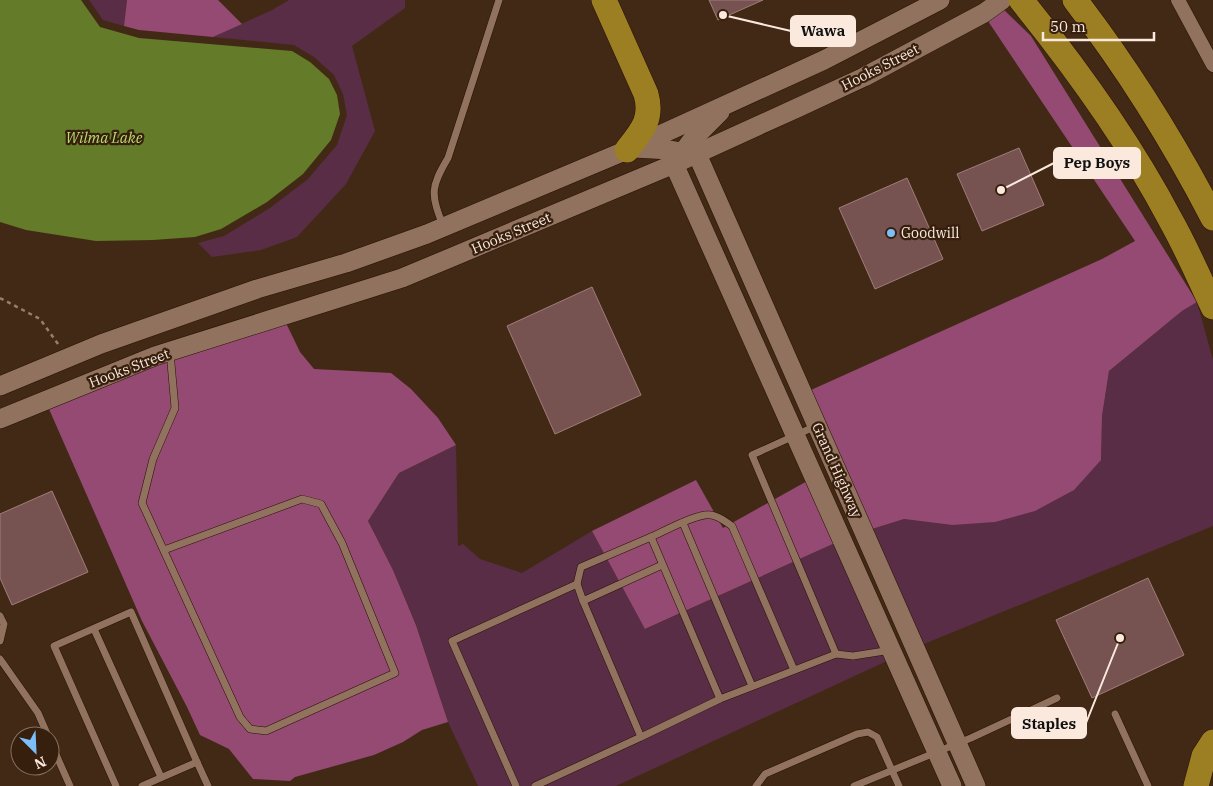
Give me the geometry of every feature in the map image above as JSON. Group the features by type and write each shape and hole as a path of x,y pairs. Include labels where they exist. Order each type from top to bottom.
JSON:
{"highway":[{"path":"604,0 646,94 649,105 645,125 627,150"},
{"path":"1021,0 1067,59 1131,152 1170,219 1213,307"},
{"path":"1075,0 1112,48 1189,172 1213,218"},
{"path":"1165,132 1213,197"},
{"path":"1196,786 1204,756 1213,742"}],"street":[{"path":"0,386 101,344 257,289 346,263 444,228 627,150 824,60 940,0"},
{"name":"Hooks Street","path":"0,419 170,352 402,278 684,157 864,77 984,13 1002,0"},
{"path":"1178,0 1209,49 1213,65"},
{"path":"627,150 640,147 670,150 684,157 715,116 739,98"},
{"name":"Grand Highway","path":"684,157 817,426 976,786"},
{"name":"Grand Highway","path":"684,157 795,435 952,786"}],"lane":[{"path":"444,228 436,206 433,189 438,174 448,158 499,0"},
{"path":"164,550 302,499 321,504 342,543 395,674 266,731 250,729 240,717 142,503 154,459 175,408 170,352"},
{"path":"817,426 752,455 836,654"},
{"path":"641,738 582,601 577,584 581,567 698,516 710,515 720,518 732,526 794,670"},
{"path":"683,523 752,686"},
{"path":"651,536 720,699"},
{"path":"582,601 662,564"},
{"path":"516,786 452,641 577,584"},
{"path":"116,786 54,646 131,612 208,786"},
{"path":"0,616 4,624 0,641"},
{"path":"94,628 161,777"},
{"path":"536,786 720,699 752,686 836,654 853,656 891,650"},
{"path":"0,660 38,713 44,726"},
{"path":"854,786 958,744 1057,698"},
{"path":"1115,714 1148,786"},
{"path":"756,786 765,774 857,734 868,732 877,737 899,786"},
{"path":"142,786 198,762"},
{"path":"60,764 70,786"}],"path":[{"path":"0,298 40,319 68,358"}],"shaded area":[{"path":"89,0 127,0 124,26 103,20"},
{"path":"127,0 218,0 242,24 213,37 139,30 124,26"},
{"path":"289,0 405,0 405,8 352,46 375,131 346,184 297,237 261,250 212,257 198,243 224,236 270,208 308,179 337,145 347,115 343,94 334,75 314,57 294,45 213,37 272,10"},
{"path":"1003,9 1031,36 1197,302 1182,311 1109,371 1102,416 1101,460 1074,490 1035,511 995,522 952,525 904,519 872,529 811,390 1102,259 1135,241 988,21"},
{"path":"1197,302 1213,360 1213,526 924,644 872,529 904,519 952,525 1101,460 1102,416 1109,371 1182,311"},
{"path":"286,323 300,352 314,369 391,373 411,389 438,418 456,445 399,473 368,521 393,570 416,625 448,722 422,730 403,742 374,755 295,777 290,781 253,779 229,749 200,735 142,621 49,409 158,364"},
{"path":"456,445 458,546 463,544 480,559 522,573 592,531 646,629 835,543 887,661 616,786 478,786 448,722 416,624 393,570 368,521 399,473"},
{"path":"696,480 723,528 809,480 835,543 645,629 592,531"}],"water":[{"name":"Wilma Lake","path":"0,0 81,0 100,27 139,38 292,51 310,62 329,79 337,95 340,114 331,140 303,174 267,202 221,229 195,237 96,241 26,230 0,222"}],"building":[{"path":"709,0 763,0 718,20"},
{"path":"1019,148 1044,205 982,231 957,174"},
{"name":"Goodwill","path":"907,178 943,259 875,289 839,208"},
{"path":"592,287 641,395 555,434 507,326"},
{"path":"52,491 88,572 12,605 0,578 0,514"},
{"path":"1148,578 1184,655 1092,698 1056,620"}],"place":[{"name":"Wawa","path":"723,15"},
{"name":"Pep Boys","path":"1001,190"},
{"name":"Goodwill","path":"891,233"},
{"name":"Staples","path":"1120,638"}]}
